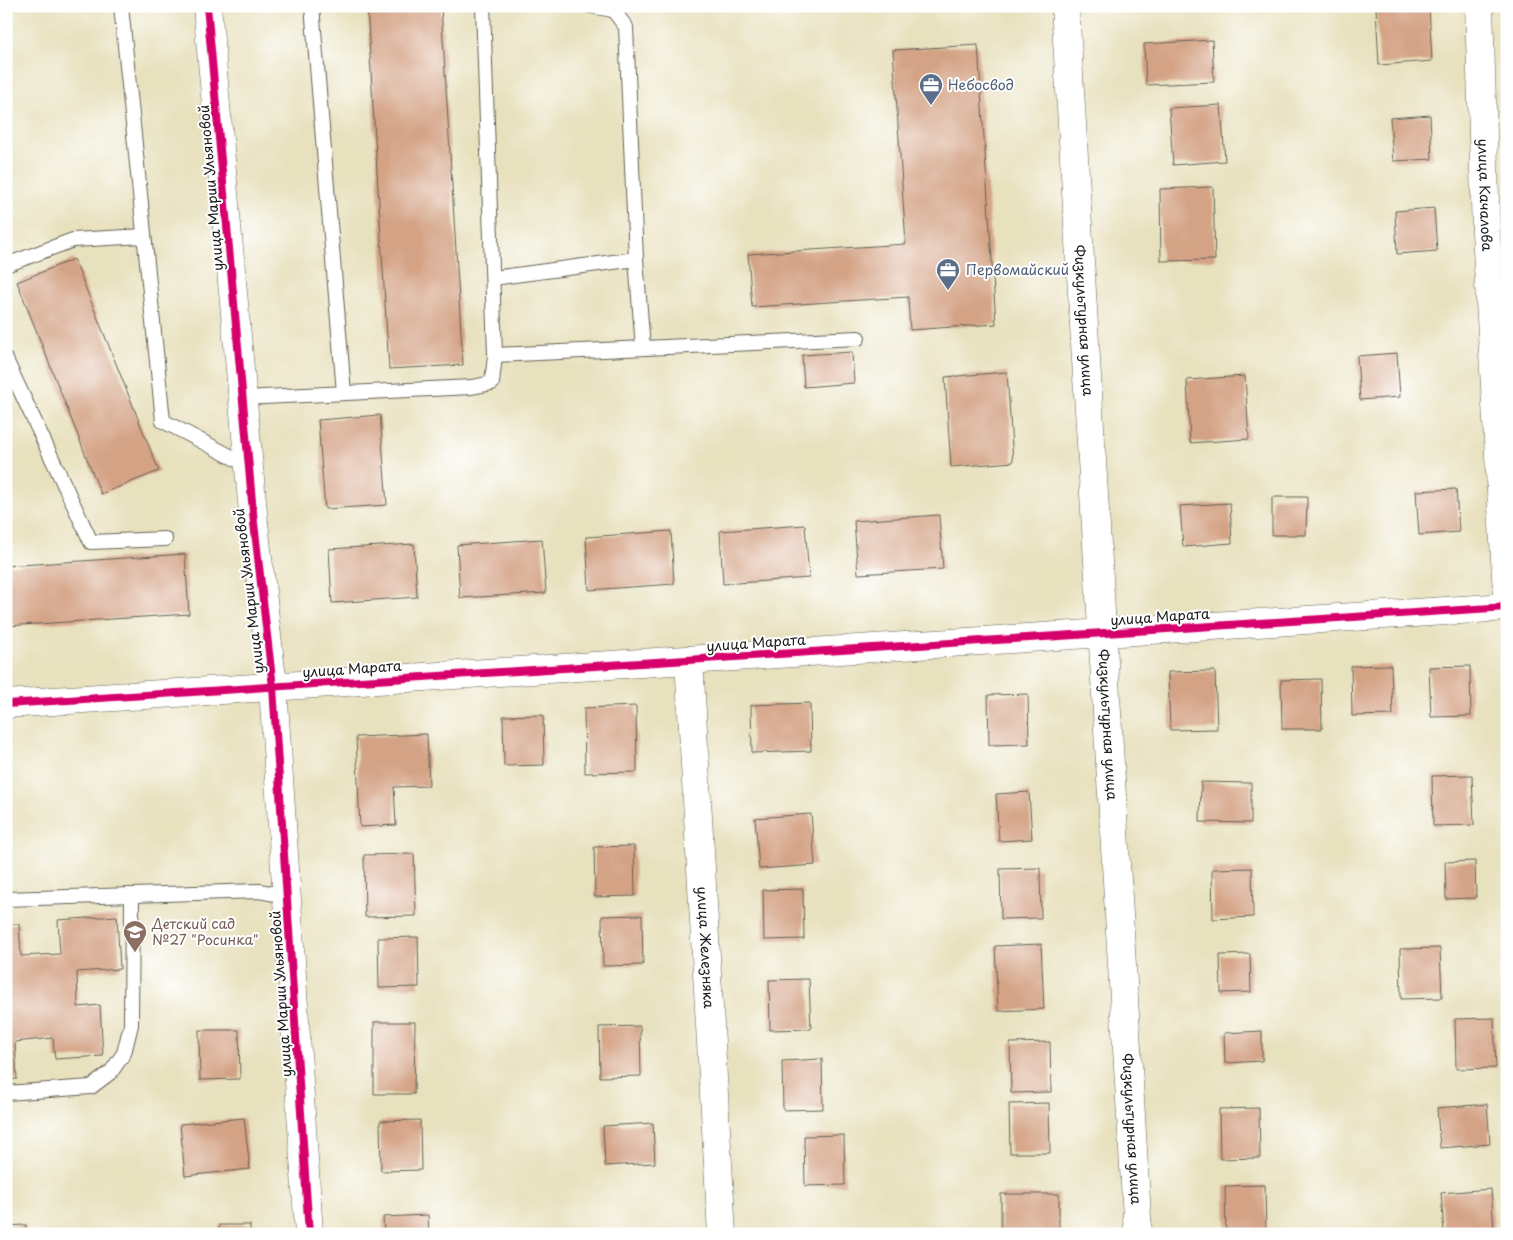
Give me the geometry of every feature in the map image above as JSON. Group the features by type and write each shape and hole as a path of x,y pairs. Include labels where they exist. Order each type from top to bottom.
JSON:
{"street":[{"name":"улица Марии Ульяновой","path":"207,6 248,466 273,687 309,1234"},
{"name":"Физкультурная улица","path":"1065,6 1138,1234"},
{"name":"улица Качалова","path":"1479,6 1496,232 1507,593"},
{"name":"улица Марата","path":"6,704 1507,607"},
{"name":"улица Железняка","path":"689,660 722,1234"}],"lane":[{"path":"121,6 163,421 248,466"},
{"path":"312,6 344,393"},
{"path":"242,398 472,387 492,383 495,356 483,6"},
{"path":"591,6 613,10 626,27 636,258 643,348"},
{"path":"6,265 73,240 144,236"},
{"path":"493,278 636,258"},
{"path":"495,356 858,338"},
{"path":"6,360 91,542 165,539"},
{"path":"6,899 259,891 287,896"},
{"path":"6,1093 91,1087 111,1072 124,1053 131,1025 132,895"}],"building":[{"path":"367,6 441,6 463,365 389,369"},
{"path":"1429,6 1432,61 1379,65 1376,8"},
{"path":"1212,40 1214,82 1146,85 1144,44"},
{"path":"978,45 996,324 910,330 908,297 752,307 748,254 906,244 893,50"},
{"path":"1221,105 1225,161 1173,165 1169,108"},
{"path":"1430,115 1432,159 1393,161 1390,118"},
{"path":"1213,187 1215,260 1161,261 1160,189"},
{"path":"1434,208 1437,251 1397,254 1395,211"},
{"path":"74,259 159,471 101,494 17,282"},
{"path":"852,352 854,383 804,387 802,355"},
{"path":"1397,353 1400,397 1360,400 1357,356"},
{"path":"1007,372 1013,462 951,467 945,377"},
{"path":"1245,376 1249,439 1190,443 1187,380"},
{"path":"380,415 387,505 325,509 318,420"},
{"path":"1456,489 1459,532 1419,535 1416,491"},
{"path":"1272,497 1307,497 1306,535 1272,535"},
{"path":"1230,503 1232,543 1183,547 1180,506"},
{"path":"939,515 943,569 858,574 854,521"},
{"path":"805,525 809,578 723,584 720,531"},
{"path":"671,531 674,584 589,590 586,537"},
{"path":"542,539 546,593 460,598 457,545"},
{"path":"414,544 417,597 332,603 329,549"},
{"path":"185,554 189,614 6,626 6,566"},
{"path":"1391,665 1393,715 1352,716 1351,666"},
{"path":"1470,666 1471,716 1431,717 1429,667"},
{"path":"1215,671 1217,729 1170,730 1168,672"},
{"path":"1321,679 1322,729 1282,729 1281,680"},
{"path":"1028,694 1029,744 989,745 988,695"},
{"path":"810,703 811,751 752,753 751,705"},
{"path":"636,706 637,772 585,773 584,708"},
{"path":"543,715 544,765 504,766 503,716"},
{"path":"427,734 429,786 394,787 396,825 360,827 356,737"},
{"path":"1472,775 1474,825 1433,826 1432,776"},
{"path":"1201,782 1251,783 1251,823 1200,822"},
{"path":"1029,792 1032,839 999,841 996,794"},
{"path":"811,814 815,865 759,869 755,818"},
{"path":"634,846 635,896 595,897 594,847"},
{"path":"414,854 416,916 365,917 364,855"},
{"path":"1475,861 1476,898 1446,899 1445,862"},
{"path":"1040,868 1041,918 1001,919 1000,869"},
{"path":"1252,868 1253,917 1213,919 1212,869"},
{"path":"803,889 804,939 764,940 763,890"},
{"path":"642,915 643,965 603,966 602,916"},
{"path":"117,916 120,969 77,972 78,1007 100,1005 103,1056 55,1059 53,1038 15,1042 17,1079 6,1080 6,924 19,924 21,956 60,954 58,920"},
{"path":"418,937 419,987 379,988 378,938"},
{"path":"1041,944 1044,1009 998,1011 995,946"},
{"path":"1440,948 1442,998 1401,999 1400,949"},
{"path":"1250,954 1251,992 1221,993 1220,955"},
{"path":"809,979 811,1029 770,1030 769,980"},
{"path":"1494,1018 1496,1068 1456,1069 1455,1019"},
{"path":"374,1022 415,1022 414,1094 374,1094"},
{"path":"640,1026 641,1076 600,1077 599,1027"},
{"path":"199,1030 239,1030 240,1079 200,1080"},
{"path":"1262,1031 1262,1061 1225,1063 1224,1033"},
{"path":"1050,1042 1051,1092 1011,1093 1010,1043"},
{"path":"822,1059 823,1109 783,1110 782,1061"},
{"path":"1049,1103 1050,1153 1010,1153 1009,1104"},
{"path":"1487,1104 1490,1144 1440,1148 1437,1108"},
{"path":"1259,1108 1260,1158 1220,1159 1219,1109"},
{"path":"244,1118 250,1169 185,1176 180,1124"},
{"path":"420,1120 421,1170 381,1171 380,1121"},
{"path":"653,1123 655,1163 605,1166 603,1126"},
{"path":"844,1135 845,1185 805,1186 804,1136"},
{"path":"1265,1185 1266,1234 1226,1234 1225,1186"},
{"path":"1491,1189 1494,1229 1444,1233 1441,1193"},
{"path":"1001,1194 1059,1194 1059,1234 1001,1234"},
{"path":"428,1215 429,1234 384,1234 383,1217"},
{"path":"26,1225 26,1234 6,1234 6,1226"},
{"path":"219,1225 250,1225 250,1234 219,1234"},
{"path":"802,1232 828,1232 829,1234 802,1234"}],"cycle path":[{"path":"207,6 254,523 273,687 309,1234"},
{"path":"6,704 1507,607"}],"place":[{"name":"Небосвод","path":"931,106"},
{"name":"Первомайский","path":"948,291"},
{"name":"Детский сад №27 \"Росинка\"","path":"135,953"}]}
